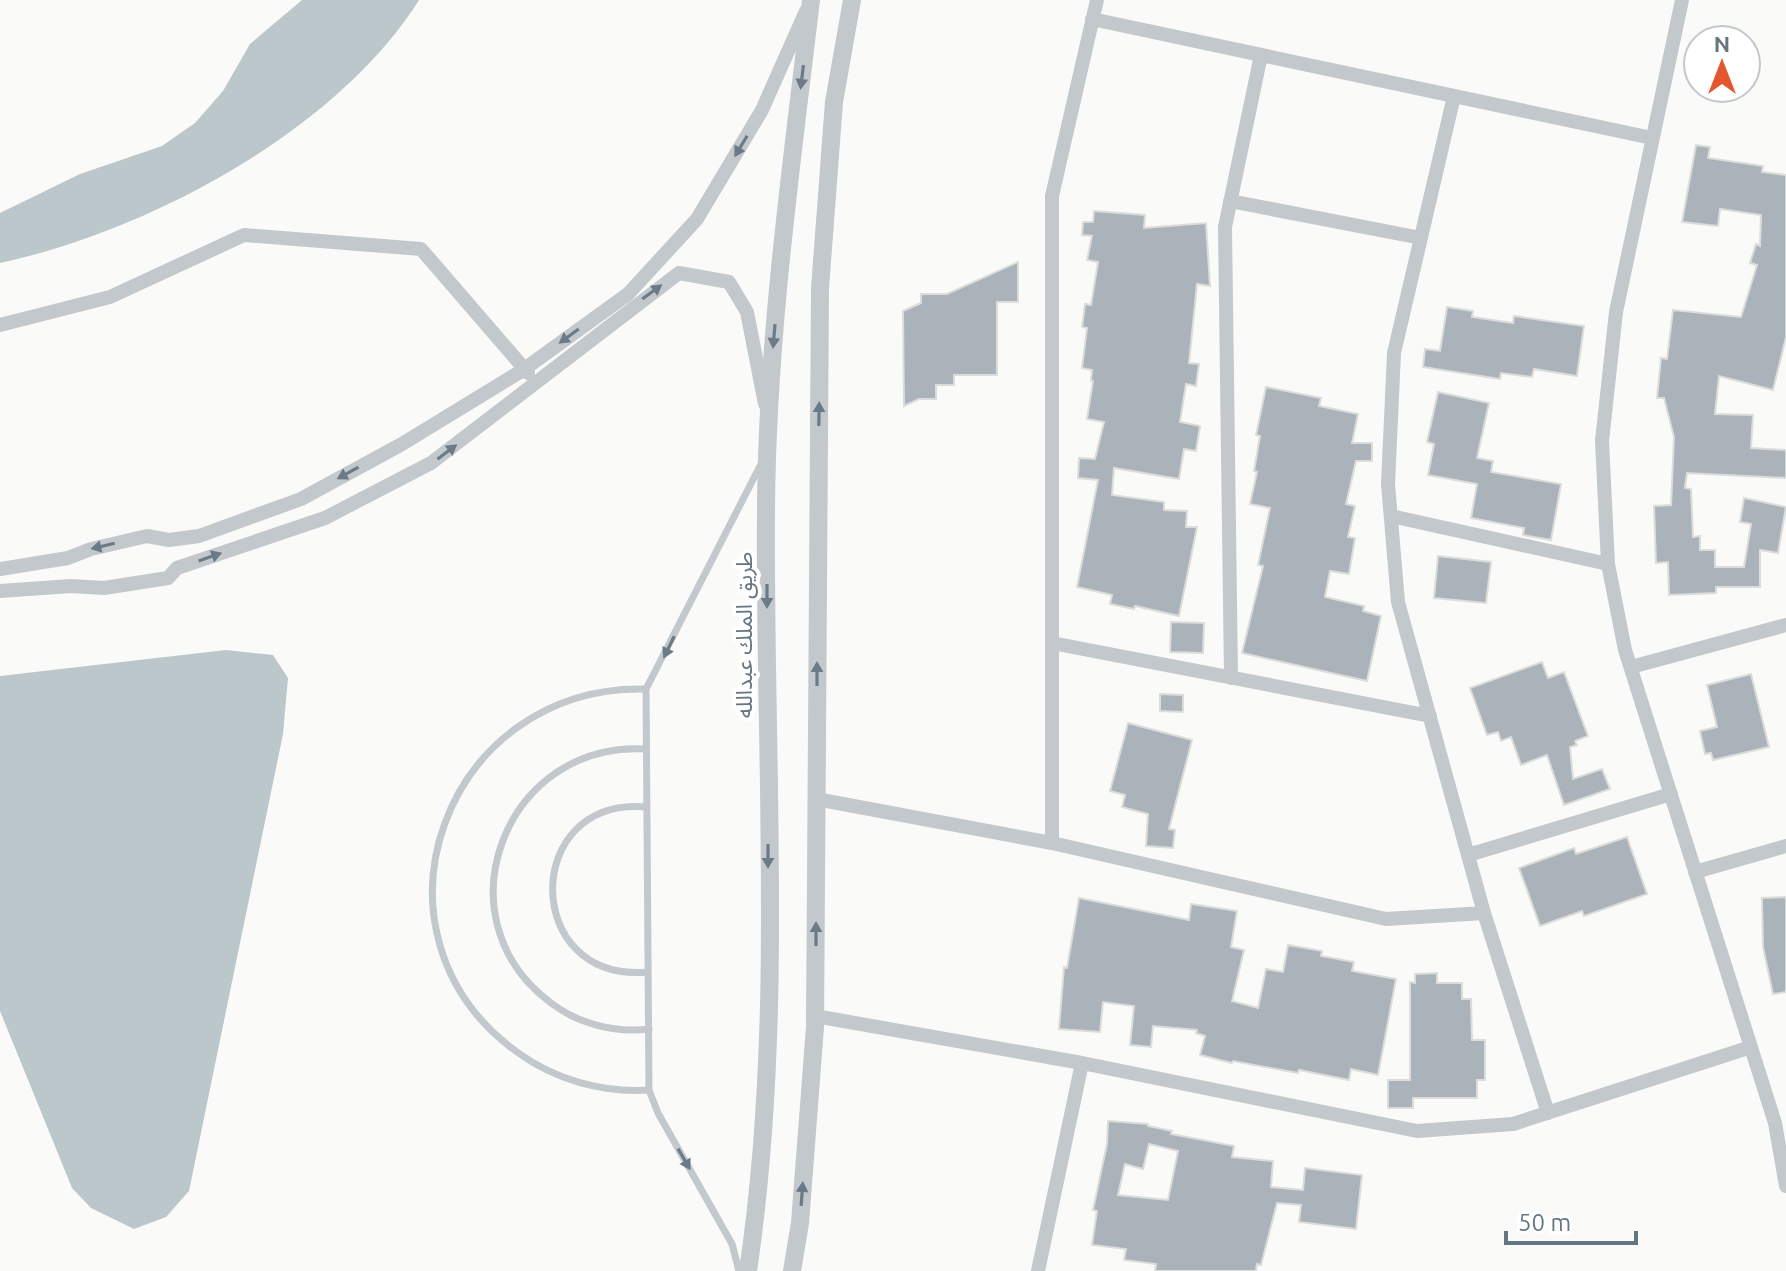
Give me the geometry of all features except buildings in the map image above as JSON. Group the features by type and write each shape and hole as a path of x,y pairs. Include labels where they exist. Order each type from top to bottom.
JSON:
{"street":[{"path":"0,569 68,558 91,549 147,536 169,540 199,536 301,499 402,444 523,370 628,294 697,219 762,110 811,0"},
{"name":"طريق الملك عبدالله","path":"748,1271 770,1031 768,421 788,197 811,0"},
{"path":"792,1271 800,1223 815,1016 820,288 834,102 852,0"},
{"path":"1052,843 1052,196 1097,0"},
{"path":"1682,0 1616,312 1603,426 1608,564 1631,667 1775,1123 1786,1186"},
{"path":"1092,19 1652,138"},
{"path":"1231,678 1225,227 1261,55"},
{"path":"1454,96 1394,353 1388,484 1398,602 1484,913 1548,1113"},
{"path":"1230,201 1421,238"},
{"path":"0,325 110,297 244,235 421,249 523,370 540,381"},
{"path":"0,591 71,586 104,588 168,578 177,568 338,511 431,463 679,273 729,282 747,312 768,421"},
{"path":"537,359 540,381"},
{"path":"1391,516 1608,564"},
{"path":"169,540 177,568"},
{"path":"1631,667 1786,625"},
{"path":"1052,643 1430,716"},
{"path":"1468,855 1671,794"},
{"path":"816,799 1052,843 1386,919 1484,913"},
{"path":"1695,872 1786,846"},
{"path":"815,1016 1082,1063 1417,1131 1513,1124 1751,1047"},
{"path":"1054,1271 1038,1269 1082,1063"}],"lane":[{"path":"739,1271 732,1244 658,1113 649,1090 646,689 767,453"},
{"path":"646,689 604,691 576,697 524,722 501,739 481,760 450,808 437,849 433,892 435,921 452,975 484,1023 505,1043 528,1060 581,1083 609,1089 649,1090"},
{"path":"646,749 613,750 593,755 574,762 541,784 527,798 505,832 498,852 493,891 499,931 507,950 517,967 544,997 560,1009 597,1025 616,1029 649,1029"},
{"path":"647,807 610,809 579,827 558,856 551,891 559,925 581,953 612,970 648,972"}],"shaded area":[{"path":"302,0 419,0 384,48 340,92 234,169 116,227 57,248 0,263 0,213 80,174 162,146 195,123 223,91 250,44"},
{"path":"226,650 273,655 288,678 283,734 189,1191 166,1217 134,1229 91,1208 72,1188 0,1011 0,676"}]}
